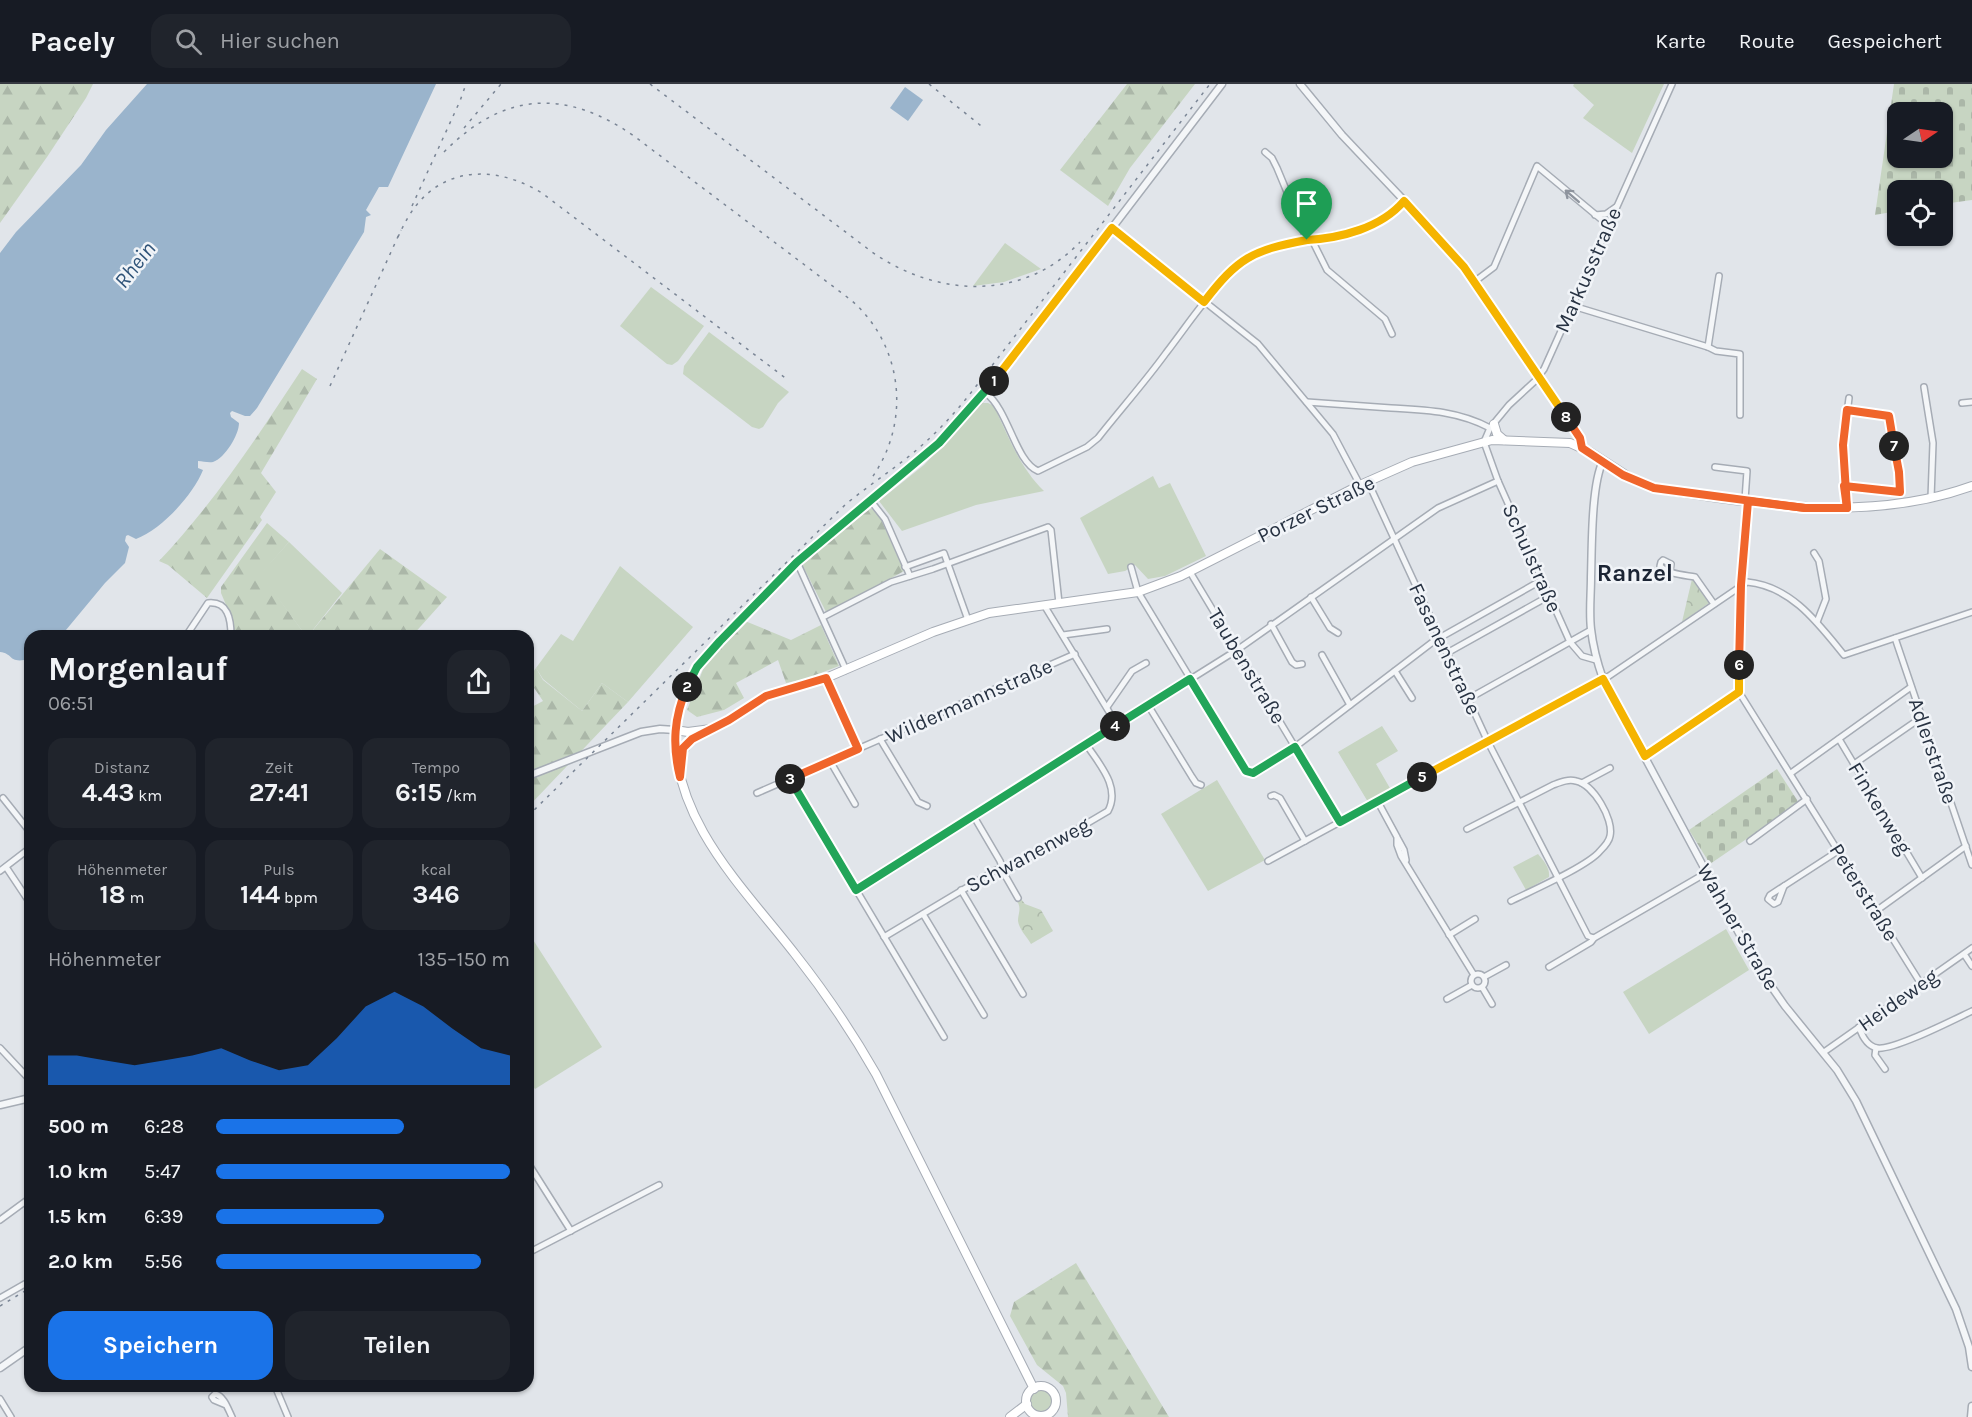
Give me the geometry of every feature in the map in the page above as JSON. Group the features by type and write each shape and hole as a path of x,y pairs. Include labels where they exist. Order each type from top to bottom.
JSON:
{"main road":[{"path":"1492,426 1504,440"},
{"name":"Porzer Straße","path":"675,730 705,730 729,720 766,696 826,678 903,644 968,620 1011,608 1138,592 1190,572 1412,462 1484,442 1504,440 1561,442 1582,448 1632,479 1654,488 1805,508 1847,508 1931,498 1972,486"},
{"path":"675,730 675,756 692,814 724,865 816,981 866,1056 1034,1389"},
{"path":"680,777 683,748 705,730"},
{"path":"1018,1417 1032,1413 1049,1416 1056,1403 1054,1394 1047,1388 1038,1387 1028,1395 1027,1404 1032,1413"},
{"path":"1010,1417 1027,1404"}],"street":[{"path":"534,774 642,732 660,729 675,730 678,711 697,667 797,562 939,443 986,393 1222,84"},
{"path":"1300,84 1342,135 1447,247 1474,282 1578,435 1582,448"},
{"name":"Markusstraße","path":"1484,442 1492,426 1509,405 1535,381 1544,369 1672,84"},
{"path":"1265,152 1272,158 1310,240 1327,270 1385,319 1392,334"},
{"path":"1474,282 1494,267 1537,166 1608,225"},
{"path":"986,393 996,400 1028,463 1038,471 1087,447 1098,438 1204,302 1239,262 1267,248 1367,227 1399,207 1404,201"},
{"path":"1594,215 1606,214 1618,206"},
{"name":"Fasanenstraße","path":"1112,228 1258,344 1333,434 1394,539 1518,804 1588,936 1594,938"},
{"path":"1708,347 1719,276"},
{"path":"1573,306 1716,351 1740,354 1740,415"},
{"path":"1924,387 1933,443 1931,498"},
{"path":"1847,508 1843,445 1849,399"},
{"path":"1307,402 1426,409 1454,413 1492,426"},
{"path":"1962,403 1972,402"},
{"path":"1844,486 1900,492 1889,416 1847,410"},
{"name":"Schulstraße","path":"1484,442 1498,481 1570,642 1582,656 1596,660"},
{"name":"Wahner Straße","path":"1603,461 1595,505 1591,630 1596,660 1603,679 1755,963 1785,1006 1824,1052 1848,1086 1946,1287 1961,1322 1972,1367"},
{"path":"1645,756 1739,692 1741,585 1747,471 1715,466"},
{"path":"856,890 1237,650 1270,624 1450,501 1498,481"},
{"path":"870,500 885,519 910,576"},
{"path":"823,617 880,587 1048,527 1051,530 1059,603"},
{"path":"905,567 944,553 968,620"},
{"path":"1814,553 1819,561 1826,599 1817,622"},
{"path":"797,562 846,670"},
{"path":"1131,567 1138,592 1246,771 1251,774 1295,747 1440,638 1542,580"},
{"path":"1670,571 1695,577 1714,604"},
{"name":"Taubenstraße","path":"1190,572 1340,822"},
{"path":"1268,861 1603,679 1747,582 1781,591 1799,604 1844,655 1972,612"},
{"path":"1447,653 1549,596"},
{"path":"1311,597 1330,628 1338,633"},
{"path":"189,630 208,603 215,602 223,605 228,612 230,630"},
{"path":"1044,605 1118,725"},
{"path":"1270,624 1293,662 1296,665 1302,664"},
{"path":"1063,635 1107,629"},
{"path":"1468,699 1591,630"},
{"name":"Adlerstraße","path":"1895,638 1972,865"},
{"name":"Wildermannstraße","path":"757,793 1075,654"},
{"path":"1322,655 1350,705"},
{"path":"1107,707 1132,670 1146,663"},
{"path":"1395,671 1412,698"},
{"path":"826,678 858,749"},
{"path":"1791,773 1911,687"},
{"name":"Peterstraße","path":"1739,692 1921,984"},
{"path":"1148,705 1192,777 1196,783 1201,785"},
{"path":"1854,764 1922,717"},
{"path":"880,739 918,802 927,806"},
{"name":"Finkenweg","path":"1839,739 1922,878"},
{"name":"Schwanenweg","path":"884,937 996,870 1011,868 1108,811 1113,789 1086,744"},
{"path":"830,762 855,804"},
{"path":"1582,783 1610,768"},
{"path":"790,779 944,1037"},
{"path":"1467,829 1566,780 1582,783 1600,803 1611,828 1610,837 1598,854 1512,901"},
{"path":"1271,796 1280,798 1305,841"},
{"path":"3,798 24,824"},
{"path":"1750,841 1807,799"},
{"path":"1378,802 1397,837 1399,851 1474,975"},
{"path":"973,815 1000,861 1018,898"},
{"path":"1876,911 1966,846"},
{"path":"1784,886 1838,851"},
{"path":"0,871 24,853"},
{"path":"6,867 24,894"},
{"path":"1549,967 1706,873"},
{"path":"961,890 1023,994"},
{"path":"923,914 984,1015"},
{"path":"1449,935 1475,919"},
{"name":"Heideweg","path":"1824,1052 1972,948"},
{"path":"1964,954 1972,966"},
{"path":"1484,977 1506,965"},
{"path":"1482,987 1476,988 1470,980 1478,974 1484,977"},
{"path":"1482,987 1485,982 1484,977"},
{"path":"1447,999 1472,985"},
{"path":"1482,987 1492,1004"},
{"path":"1859,1027 1863,1038 1872,1046 1885,1048 1943,1026 1972,1011"},
{"path":"0,1048 24,1074"},
{"path":"1876,1048 1875,1055 1885,1069"},
{"path":"0,1105 24,1099"},
{"path":"535,1175 571,1231"},
{"path":"534,1250 659,1185"},
{"path":"0,1220 24,1202"},
{"path":"0,1298 24,1284"},
{"path":"0,1368 24,1351"},
{"path":"278,1392 288,1417"},
{"path":"0,1400 11,1417"},
{"path":"226,1405 232,1417"},
{"path":"1971,1417 1972,1406"}],"green space":[{"path":"0,84 93,84 47,157 0,223"},
{"path":"1127,84 1195,84 1130,168 1108,206 1060,170"},
{"path":"1574,84 1664,84 1632,153 1583,118 1594,105 1573,86"},
{"path":"1894,84 1972,84 1972,200 1953,203 1953,180 1887,180 1887,213 1875,215 1887,132 1887,168 1953,168 1953,102 1891,102"},
{"path":"1005,243 1041,269 1004,282 973,286"},
{"path":"651,287 704,326 678,361 672,365 667,364 620,326"},
{"path":"709,332 789,392 778,403 763,427 759,429 752,427 683,374 684,366"},
{"path":"302,369 317,379 261,473 276,492 260,517 262,520 207,598 168,565 159,561 217,492"},
{"path":"982,403 994,406 1021,462 1044,491 976,505 902,531 879,501 924,465"},
{"path":"1153,476 1159,488 1170,483 1206,556 1165,576 1148,579 1135,565 1125,571 1108,574 1080,518"},
{"path":"871,508 880,517 904,571 827,614 802,564"},
{"path":"267,523 289,542 261,574 302,630 233,630 221,587"},
{"path":"289,542 342,593 313,630 302,630 260,574"},
{"path":"380,549 447,597 417,630 313,630"},
{"path":"620,566 693,627 628,702 602,683 582,711 543,679 536,668 561,634 573,641"},
{"path":"1692,579 1709,603 1682,622"},
{"path":"745,621 791,640 821,625 839,666 805,679 786,683 778,660 736,683 744,698 724,710 697,717 687,710 704,667"},
{"path":"536,668 543,680 582,711 602,683 628,702 534,801 534,706 543,701 534,688"},
{"path":"1382,726 1398,751 1376,764 1391,790 1368,802 1338,752"},
{"path":"1777,769 1799,803 1710,864 1689,830"},
{"path":"1217,780 1265,860 1208,891 1161,814"},
{"path":"1538,854 1548,868 1549,877 1526,890 1513,867"},
{"path":"1021,899 1025,904 1041,910 1053,931 1031,944 1021,930 1018,921 1020,909 1017,901"},
{"path":"1726,929 1749,970 1649,1034 1623,992"},
{"path":"534,941 602,1047 535,1089 534,1087"},
{"path":"1076,1263 1169,1417 1068,1417 1066,1393 1063,1386 1037,1365 1010,1316 1014,1302"},
{"path":"1041,1389 1046,1390 1052,1396 1052,1406 1046,1412 1041,1413 1036,1412 1030,1406 1029,1401 1030,1396 1036,1390"}],"water":[{"name":"Rhein","path":"147,84 436,84 388,187 379,187 366,210 371,215 366,217 364,232 257,408 250,416 232,411 230,413 231,417 239,423 231,446 218,460 198,461 198,468 203,470 198,480 166,520 136,539 126,536 125,541 129,547 125,563 66,630 24,630 24,660 14,660 0,652 0,253 16,232 81,165 106,130"},
{"path":"905,87 923,100 908,121 890,108"}],"railway":[{"path":"412,206 466,84"},
{"path":"464,128 501,84"},
{"path":"650,84 872,252 897,267 923,278 951,284 979,286 1006,283 1032,275 1057,262 1080,242"},
{"path":"929,84 985,129"},
{"path":"534,810 846,504 913,453 947,421 1210,84"},
{"path":"444,152 466,132 489,117 512,108 535,104 559,104 584,110 608,120 634,136 851,300 868,318 882,339 891,361 896,385 896,409 892,433 884,457 871,479"},
{"path":"398,237 407,218 420,201 433,189 448,181 479,174 511,179 542,193 788,380"},
{"path":"330,386 401,230"},
{"path":"0,1306 24,1292"}],"district":[{"name":"Ranzel","path":"1635,573"}],"route":[{"path":"1307,240 1267,248 1239,262 1204,302 1112,228 986,393 960,422 939,443 797,562 697,667 687,685 677,714 675,756 680,777 683,748 705,730 729,720 766,696 826,678 858,749 790,779 856,890 1190,679 1249,774 1295,747 1340,822 1603,679 1645,756 1739,692 1741,585 1748,501 1805,508 1847,508 1844,486 1843,445 1847,410 1889,416 1893,446 1898,462 1900,492 1844,486 1847,508 1826,509 1805,508 1654,488 1640,483 1623,475 1582,448 1582,441 1464,267 1404,201 1377,223 1355,232 1307,240"}]}
